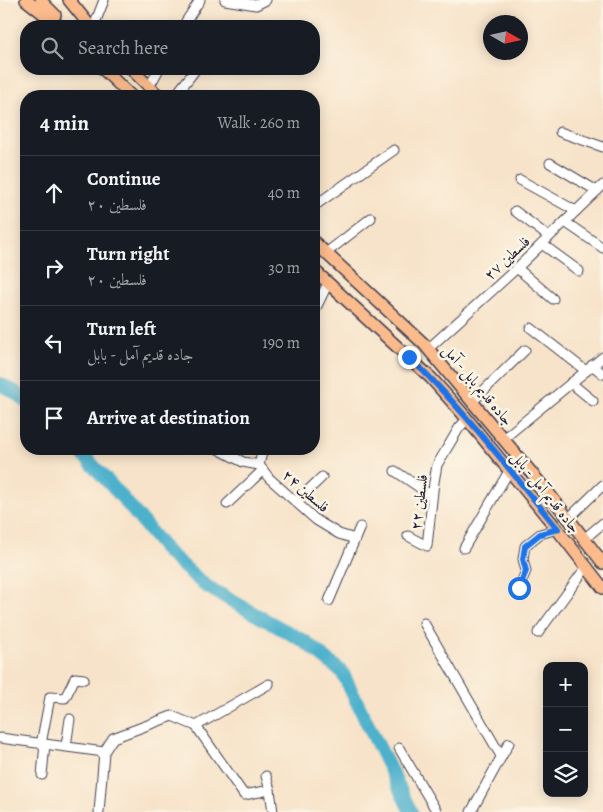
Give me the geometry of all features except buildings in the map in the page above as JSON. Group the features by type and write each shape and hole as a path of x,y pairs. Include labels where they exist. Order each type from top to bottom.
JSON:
{"main road":[{"path":"26,0 51,20"},
{"path":"41,0 59,20"},
{"path":"69,0 85,20"},
{"path":"109,75 125,90"},
{"path":"137,75 152,90"},
{"name":"جاده قدیم بابل - آمل","path":"320,248 428,349 603,563"},
{"name":"جاده قدیم آمل - بابل","path":"320,276 431,378 558,529 603,588"}],"street":[{"path":"96,20 104,0"},
{"path":"187,20 200,0"},
{"path":"226,0 256,5 266,0"},
{"path":"149,87 156,75"},
{"path":"180,90 191,75"},
{"path":"560,132 603,147"},
{"path":"320,202 394,150"},
{"path":"550,163 600,188"},
{"path":"520,180 576,211"},
{"name":"فلسطین ۲۷","path":"428,349 517,268 600,188"},
{"path":"515,211 580,271"},
{"path":"326,253 371,218"},
{"path":"565,222 603,248"},
{"path":"517,268 553,299"},
{"path":"320,300 328,283"},
{"path":"532,328 589,368 603,374"},
{"path":"472,402 525,350"},
{"path":"503,439 603,357"},
{"path":"571,383 593,401"},
{"name":"فلسطین ۲۲","path":"408,536 427,546 437,465 459,428 467,419"},
{"path":"230,455 261,468"},
{"path":"227,504 261,468 262,455"},
{"name":"فلسطین ۲۴","path":"261,468 269,478 316,520 339,534 355,539"},
{"path":"464,548 509,470"},
{"path":"395,471 432,496"},
{"path":"296,502 322,477"},
{"path":"568,519 603,485"},
{"path":"584,540 603,523"},
{"path":"329,601 360,527"},
{"path":"519,588 526,571 523,559 525,546 540,534 558,529"},
{"path":"538,633 587,566"},
{"path":"424,623 502,756"},
{"path":"42,775 43,744 50,697 66,698 75,678 84,679"},
{"path":"196,726 269,684"},
{"path":"99,812 104,752 113,738 172,716 196,726 244,794 270,790"},
{"path":"66,746 70,719"},
{"path":"0,738 104,752"},
{"path":"471,812 509,743"},
{"path":"399,748 437,812"},
{"path":"266,776 273,812"}],"waterway":[{"path":"0,384 20,396"},
{"path":"84,455 122,497 168,553 206,586 304,641 342,672 411,812"}],"route":[{"path":"409,357 464,414 558,529 540,534 525,546 523,559 526,571 519,588"}]}
